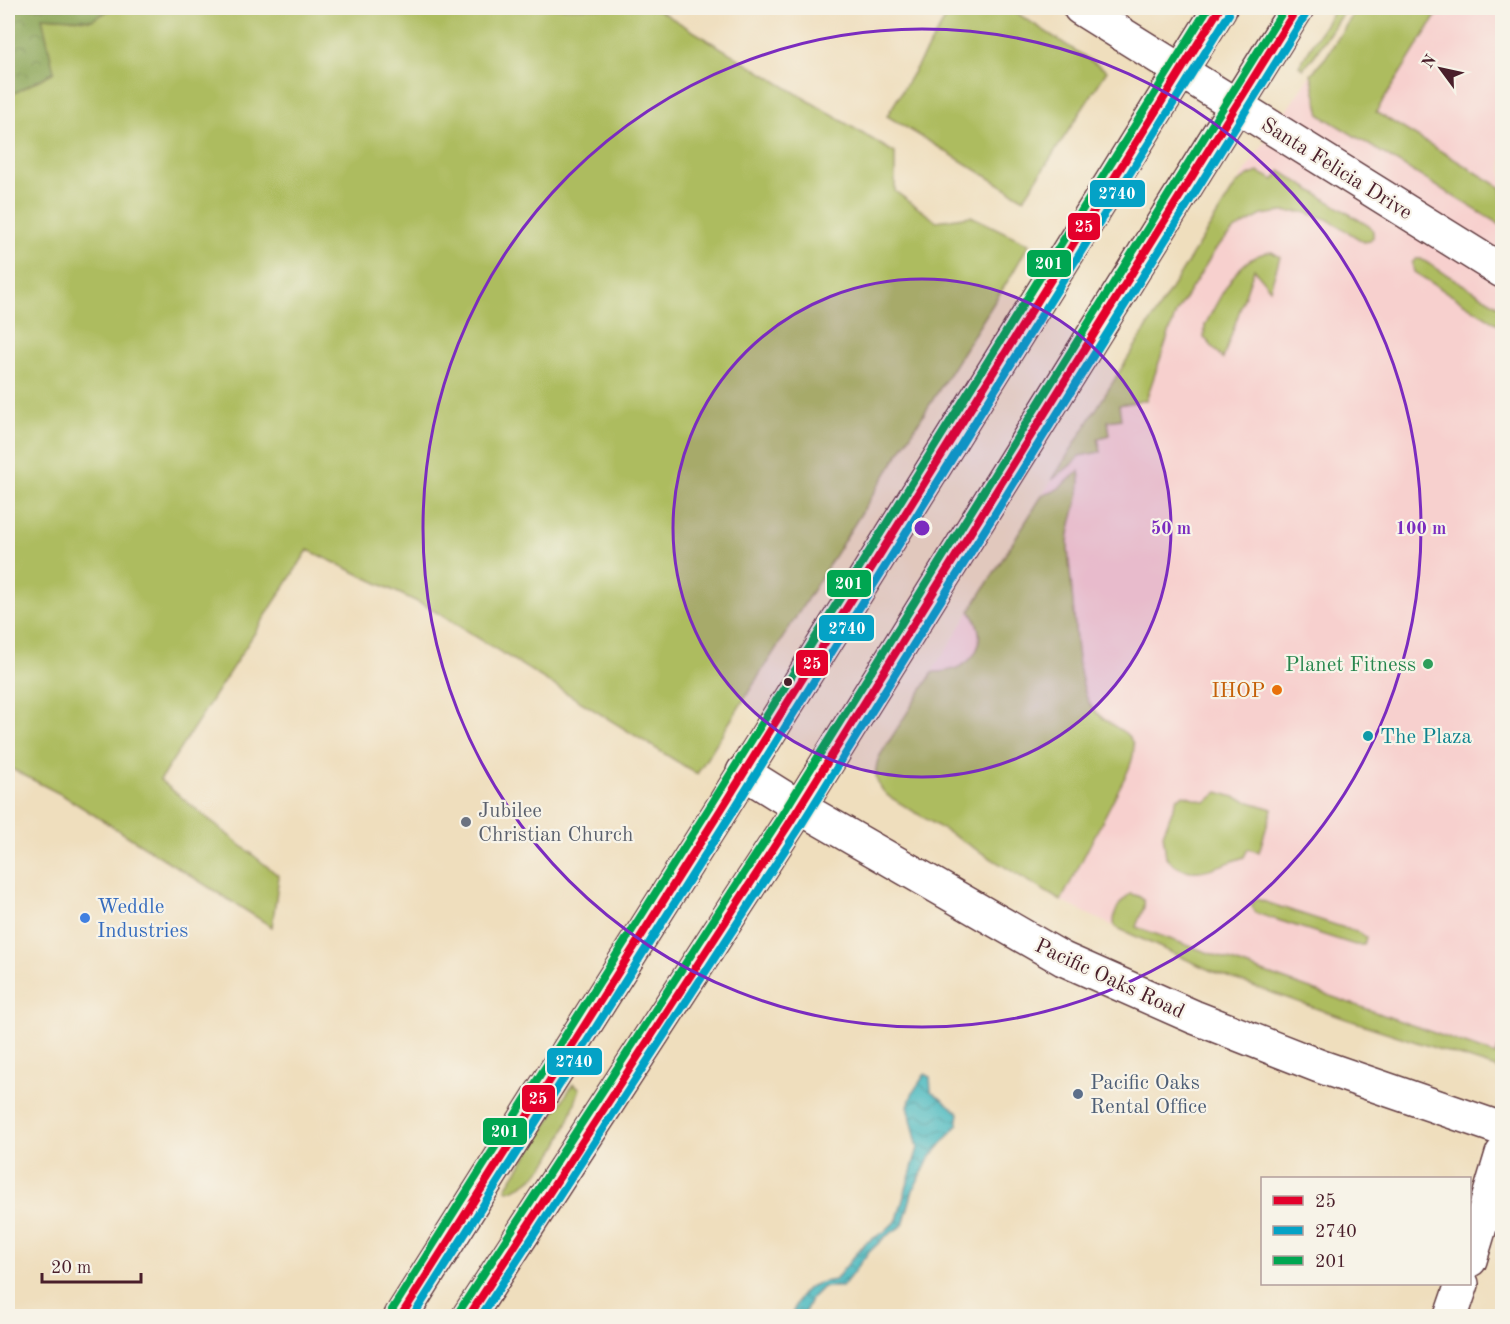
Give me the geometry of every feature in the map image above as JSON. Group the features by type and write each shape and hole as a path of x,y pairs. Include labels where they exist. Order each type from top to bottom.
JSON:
{"main road":[{"name":"Santa Felicia Drive","path":"1080,8 1503,271"},
{"path":"401,1317 1220,8"},
{"path":"469,1317 799,807 1297,8"},
{"name":"Pacific Oaks Road","path":"744,772 799,807 1064,959 1194,1017 1319,1066 1503,1129"},
{"path":"1471,1257 1503,1154"},
{"path":"1451,1317 1462,1285"}],"shaded area":[{"path":"1357,8 1502,8 1502,1070 1346,1019 1214,972 1142,940 1061,901 888,796 880,788 876,779 875,768 879,757 1237,183 1311,74 1326,57"}],"green space":[{"path":"8,8 113,8 92,20 42,17 54,72 11,95 8,94"},
{"path":"113,8 655,8 895,153 895,191 936,221 971,216 1029,244 697,774 428,607 308,550 160,780 279,876 272,927 64,796 8,767 8,94 11,95 42,17 92,20"},
{"path":"952,8 1009,8 1107,71 1024,199 887,116"},
{"path":"1335,8 1346,8 1303,69 1299,66"},
{"path":"1357,8 1441,8 1376,112 1502,188 1502,226 1320,115 1311,74 1326,57"},
{"path":"1280,171 1369,226 1373,231 1373,237 1370,241 1364,242 1327,219 1304,212 1262,215 1234,230 1217,247 1176,313 1146,400 1119,405 1121,419 1108,421 1110,435 1098,438 1101,452 1079,456 1052,480 1237,183 1258,172 1274,180"},
{"path":"1272,252 1280,257 1270,289 1254,269 1223,359 1204,337 1205,325 1239,269 1260,255"},
{"path":"1416,259 1421,259 1502,308 1502,327 1414,272 1412,263"},
{"path":"1079,471 1080,489 1069,534 1068,555 1080,671 1091,706 1102,718 1126,734 1134,748 1127,773 1061,901 888,796 878,783 876,769 879,757 933,672 957,668 974,655 979,635 977,623 970,611 1043,494 1057,489"},
{"path":"1218,792 1272,809 1259,852 1248,849 1244,857 1213,868 1184,870 1166,857 1163,834 1177,798 1184,795 1206,802"},
{"path":"1130,894 1138,896 1144,902 1136,927 1496,1055 1502,1038 1502,1070 1346,1019 1214,972 1115,927 1114,917 1117,908"},
{"path":"1256,899 1360,933 1366,937 1364,945 1355,945 1256,913 1251,905"},
{"path":"573,1084 580,1088 570,1118 547,1163 523,1185 508,1191 506,1188"}],"water":[{"path":"925,1074 930,1077 931,1091 959,1113 957,1125 929,1159 913,1190 903,1225 885,1237 868,1253 842,1287 823,1287 811,1299 803,1316 791,1316 806,1289 835,1280 864,1244 884,1232 897,1220 918,1148 908,1106 913,1092"}],"transit line":[{"name":"201","path":"392,1310 713,802 1208,8"},
{"name":"25","path":"401,1316 722,808 1220,8"},
{"name":"201","path":"460,1310 780,818 1285,8"},
{"name":"25","path":"469,1316 789,824 1297,8"},
{"name":"2740","path":"413,1316 731,814 1229,14"},
{"name":"2740","path":"481,1316 798,830 1306,14"}],"place":[{"name":"Planet Fitness","path":"1428,664"},
{"name":"IHOP","path":"1277,690"},
{"name":"The Plaza","path":"1368,736"},
{"name":"Jubilee Christian Church","path":"466,822"},
{"name":"Weddle Industries","path":"85,918"},
{"name":"Pacific Oaks Rental Office","path":"1078,1094"}]}
